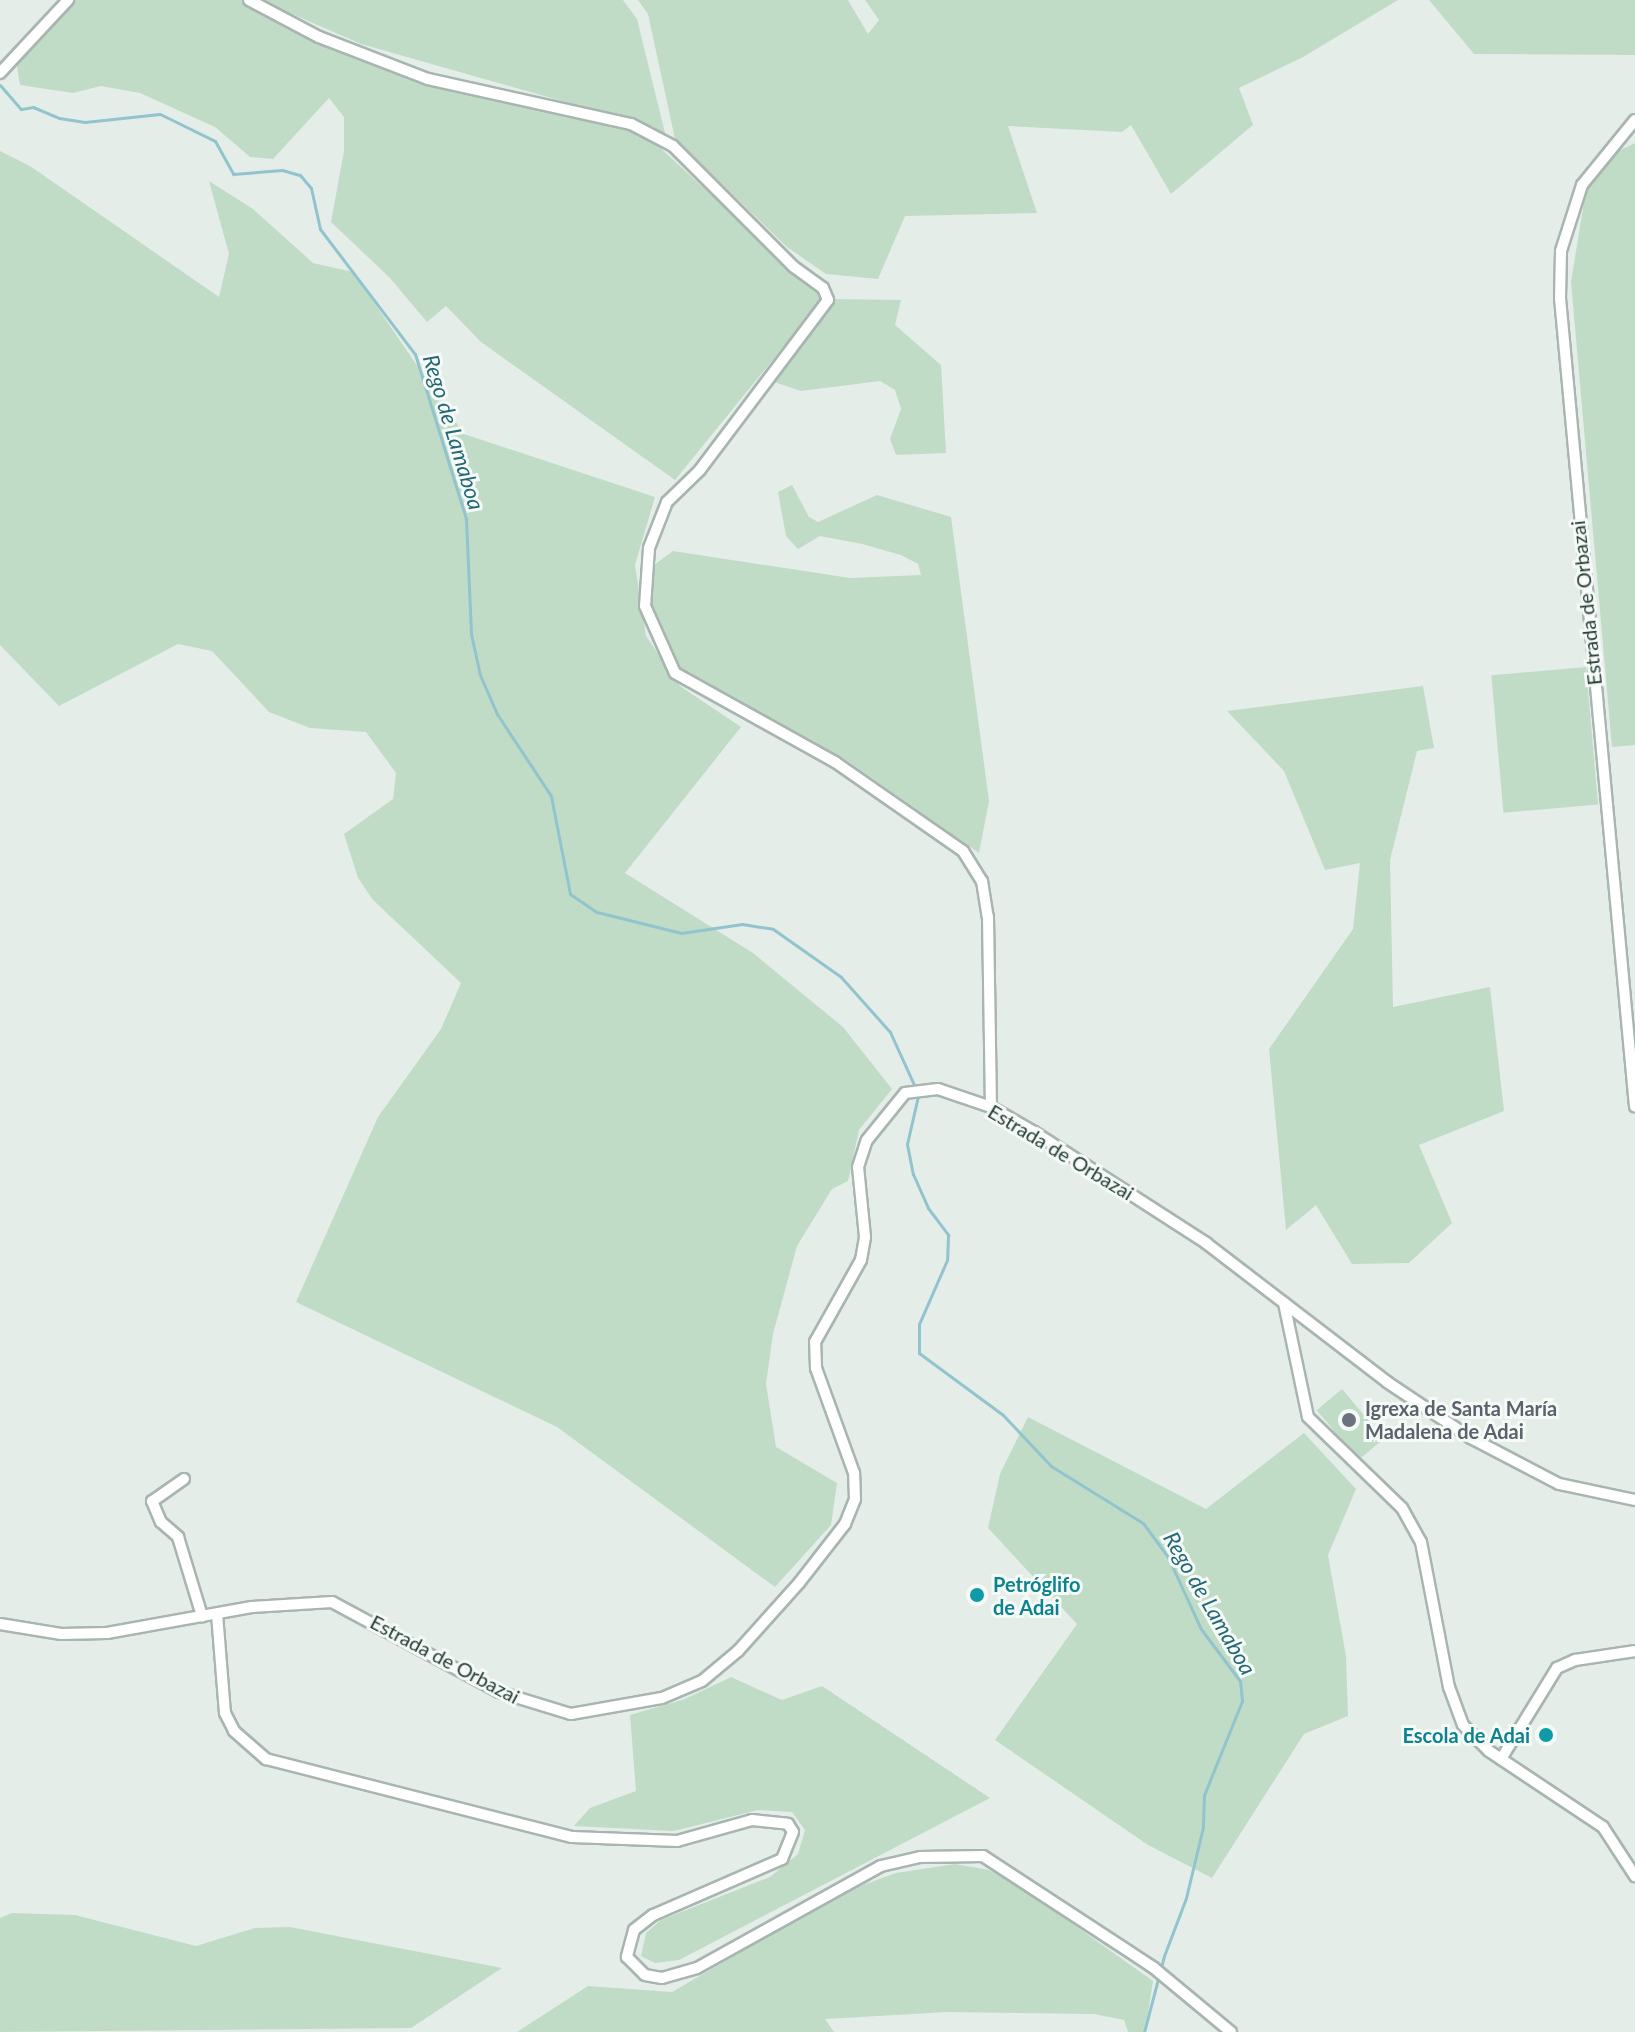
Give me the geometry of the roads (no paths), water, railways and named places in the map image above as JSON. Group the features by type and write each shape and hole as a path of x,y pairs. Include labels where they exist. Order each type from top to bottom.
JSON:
{"street":[{"path":"0,73 68,0"},
{"path":"249,0 319,37 428,79 631,124 673,146 794,267 823,288 828,300 700,470 667,502 649,548 645,606 675,673 835,762 963,851 982,881 988,917 991,1107"},
{"name":"Estrada de Orbazai","path":"1635,120 1582,185 1561,251 1560,298 1635,1107"},
{"name":"Estrada de Orbazai","path":"0,1624 61,1634 107,1633 202,1616 332,1602 499,1692 571,1714 662,1698 702,1681 738,1651 799,1583 845,1524 855,1499 854,1473 816,1368 815,1342 861,1260 865,1237 858,1167 867,1140 905,1093 938,1089 991,1107 1206,1243 1387,1382 1525,1470 1559,1484 1635,1500"},
{"path":"1284,1303 1286,1325 1308,1417 1402,1508 1421,1542 1449,1687 1463,1725 1501,1759 1603,1827 1635,1876"},
{"path":"1286,1325 1297,1313"},
{"path":"184,1479 152,1501 161,1522 178,1537 202,1616"},
{"path":"217,1614 225,1713 234,1731 266,1759 572,1837 677,1841 752,1820 788,1824 793,1832 782,1859 653,1915 634,1930 627,1957 645,1975 676,1976 697,1968 881,1866 920,1857 983,1856 1154,1968 1231,2032"},
{"path":"1501,1759 1557,1668 1575,1660 1635,1651"}],"waterway":[{"name":"Rego de Lamaboa","path":"0,85 21,109 33,107 59,118 85,122 160,114 215,141 233,174 282,170 300,175 311,188 320,229 415,354 466,519 471,634 480,675 497,714 551,796 570,894 597,912 681,933 742,924 773,929 841,977 890,1032 916,1089"},
{"name":"Rego de Lamaboa","path":"918,1096 907,1144 913,1174 928,1208 948,1235 947,1260 919,1324 919,1353 1003,1415 1051,1466 1143,1523 1168,1557 1201,1629 1240,1681 1242,1701 1204,1795 1203,1827 1186,1898 1164,1956 1144,2032"}],"place":[{"name":"Igrexa de Santa María Madalena de Adai","path":"1349,1420"},
{"name":"Petróglifo de Adai","path":"977,1595"},
{"name":"Escola de Adai","path":"1546,1735"}]}
